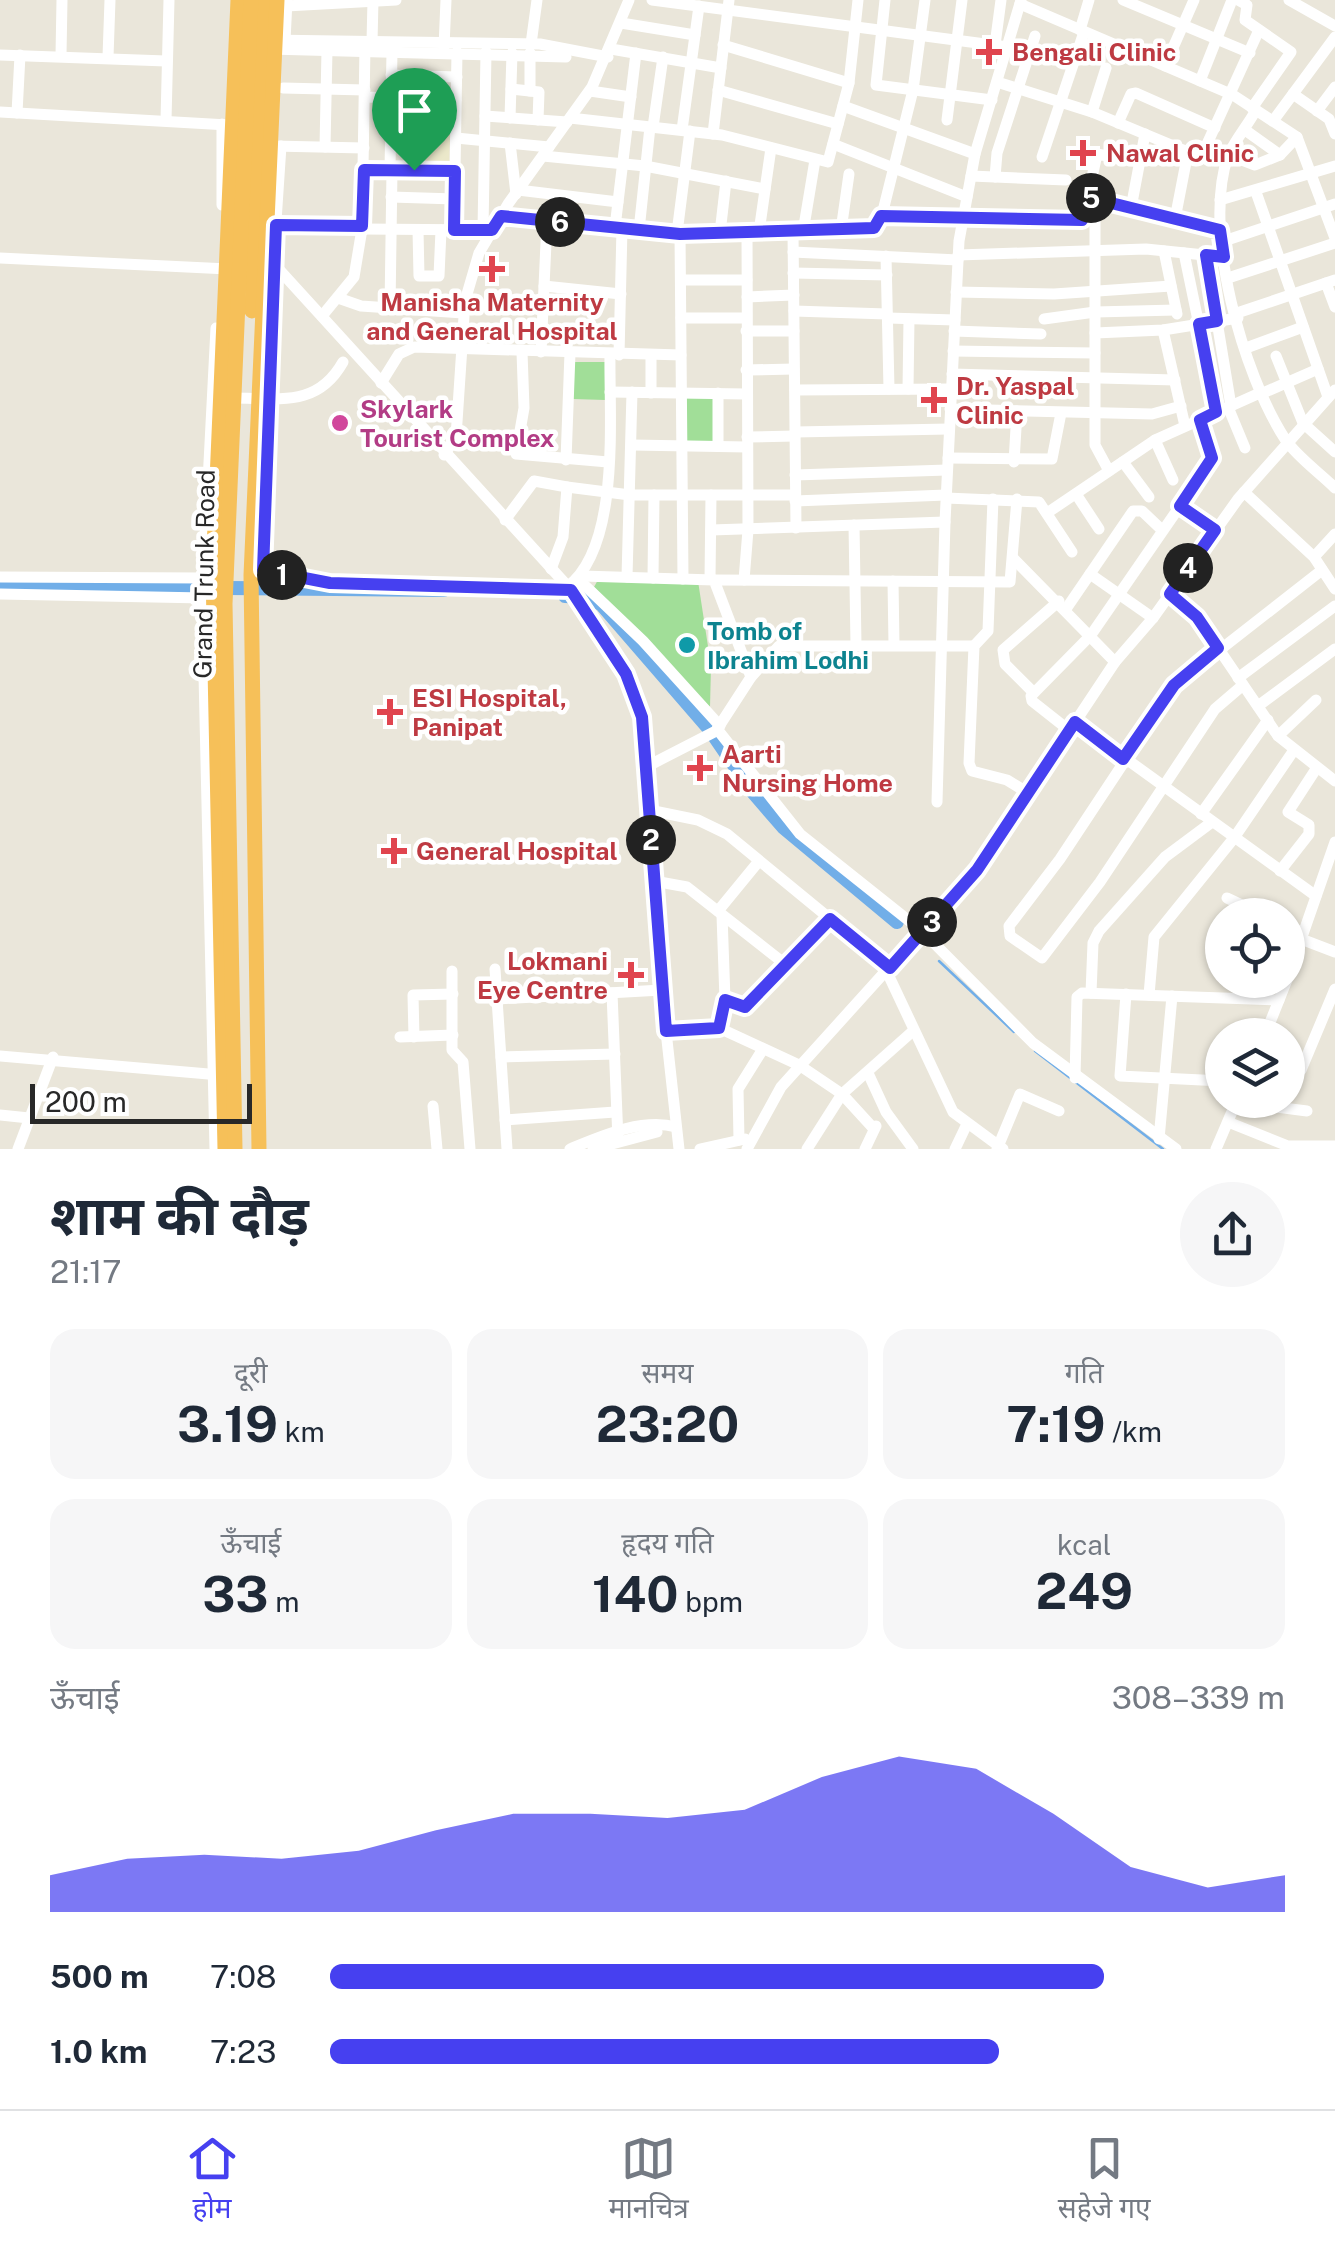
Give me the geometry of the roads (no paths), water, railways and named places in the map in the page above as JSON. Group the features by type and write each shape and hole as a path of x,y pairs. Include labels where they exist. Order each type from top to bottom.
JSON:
{"highway":[{"path":"225,1149 218,1074 216,771 208,675 207,589 228,249 228,125 238,0"},
{"name":"Grand Trunk Road","path":"235,1149 226,604 251,0"},
{"name":"Grand Trunk Road","path":"249,1149 240,600 264,0"},
{"path":"259,1149 250,606 283,2"},
{"path":"216,771 252,771"}],"street":[{"path":"60,55 62,0"},
{"path":"108,57 110,0"},
{"path":"166,120 169,0"},
{"path":"283,2 396,0"},
{"path":"444,48 446,0"},
{"path":"530,91 537,0"},
{"path":"444,455 456,438 463,313 488,230 590,91 629,0"},
{"path":"652,0 756,7 855,27 1001,46"},
{"path":"485,116 628,124 713,134 828,162 849,83 858,0"},
{"path":"886,0 876,85 992,100"},
{"path":"501,216 679,233 874,228 881,216 913,90 925,0"},
{"path":"947,120 962,0"},
{"path":"937,802 944,522 958,258 975,154 997,82 1001,0"},
{"path":"1042,156 1082,31 1088,0"},
{"path":"1123,0 1250,53"},
{"path":"1166,66 1194,0"},
{"path":"1200,81 1235,0 1247,5 1245,20 1292,52 1229,155 1220,200 1221,236 1237,315 1262,392 1287,442 1335,488"},
{"path":"322,316 354,276 362,228 367,45 373,1"},
{"path":"1001,46 1021,2 1232,95 1298,137 1311,174 1330,206 1335,240 1228,278"},
{"path":"1300,2 1335,26"},
{"path":"713,134 728,5"},
{"path":"683,579 679,233 700,6"},
{"path":"621,24 695,35"},
{"path":"1202,154 1259,30"},
{"path":"995,177 997,153 1036,36"},
{"path":"1273,121 1335,37"},
{"path":"236,44 531,49 608,56 636,53 721,68"},
{"path":"278,44 326,50 367,45 392,51 444,48 457,52 512,53 531,49"},
{"path":"724,46 849,83"},
{"path":"325,147 326,50"},
{"path":"390,308 392,51"},
{"path":"418,230 418,276 437,276 455,199 457,52"},
{"path":"486,52 488,230"},
{"path":"510,118 512,53"},
{"path":"575,587 599,545 621,294 618,202 636,53"},
{"path":"0,55 166,61"},
{"path":"18,114 20,56"},
{"path":"639,230 663,57"},
{"path":"1092,112 1106,68"},
{"path":"392,76 457,77"},
{"path":"997,82 1092,112 1188,152 1229,155 1255,165 1280,156 1298,137"},
{"path":"1317,111 1335,86"},
{"path":"284,88 456,100"},
{"path":"511,89 539,92 538,120"},
{"path":"718,90 838,124"},
{"path":"590,91 630,98"},
{"path":"1118,123 1131,94 1136,93 1216,128"},
{"path":"1293,94 1329,119 1334,131"},
{"path":"414,170 415,99"},
{"path":"843,106 975,154"},
{"path":"0,112 228,125 224,269 0,258"},
{"path":"1244,130 1280,156"},
{"path":"1130,208 1145,134"},
{"path":"456,138 510,143 766,189"},
{"path":"510,143 517,192"},
{"path":"833,144 967,197"},
{"path":"269,258 276,225 275,146 364,148"},
{"path":"744,580 748,530 746,280 772,148"},
{"path":"1082,220 1095,158 1101,152 1140,162"},
{"path":"1174,219 1188,152"},
{"path":"796,528 793,252 815,160"},
{"path":"1220,200 1335,166"},
{"path":"364,170 455,171"},
{"path":"841,230 849,174"},
{"path":"971,176 1066,180"},
{"path":"720,233 726,181"},
{"path":"517,192 618,202"},
{"path":"700,1149 746,1142 799,1064 977,870 1115,662 1153,618 1244,492 1331,393 1318,369 1256,192"},
{"path":"392,197 455,199"},
{"path":"1087,197 1174,219 1221,236 1330,206"},
{"path":"881,216 1095,221 1096,445 1109,471"},
{"path":"541,352 547,221"},
{"path":"276,225 488,230"},
{"path":"228,249 269,258 551,569 643,641 790,826 923,932 1032,1043 1176,1149"},
{"path":"793,252 958,258 1164,250 1224,257"},
{"path":"1164,250 1180,328"},
{"path":"1184,253 1199,324 1225,408 1245,448"},
{"path":"1206,255 1225,408"},
{"path":"886,256 889,390"},
{"path":"793,273 887,274"},
{"path":"680,280 746,280"},
{"path":"1095,333 1163,330 1217,321 1331,281 1335,307"},
{"path":"544,286 621,294"},
{"path":"956,292 1054,294 1171,286"},
{"path":"1147,290 1149,311"},
{"path":"746,297 794,295"},
{"path":"338,298 361,306 463,313"},
{"path":"1044,319 1095,312 1176,310"},
{"path":"794,311 888,316 1041,334"},
{"path":"681,318 794,331"},
{"path":"908,389 909,318"},
{"path":"1246,348 1304,327"},
{"path":"1163,330 1185,426"},
{"path":"381,383 406,349 681,354"},
{"path":"953,350 1095,352"},
{"path":"522,352 524,408 516,454 608,462"},
{"path":"566,460 570,353"},
{"path":"651,355 651,393"},
{"path":"1276,356 1303,423 1335,452"},
{"path":"217,398 316,394 331,383 343,362"},
{"path":"1047,513 1155,440 1318,369"},
{"path":"746,370 794,370"},
{"path":"952,374 1174,380"},
{"path":"794,390 951,389"},
{"path":"610,392 746,394"},
{"path":"627,578 632,392"},
{"path":"718,394 718,446"},
{"path":"262,397 264,572 330,583 575,587 627,578 990,583 1012,580 1018,499"},
{"path":"950,409 1152,414 1180,406"},
{"path":"1014,462 1018,411"},
{"path":"795,475 1014,462 1056,455 1060,413"},
{"path":"1200,420 1212,458 1092,635 1033,692 1032,702 1123,759 1316,896"},
{"path":"632,445 718,446 795,434 949,429"},
{"path":"1155,440 1173,480"},
{"path":"1123,462 1149,497"},
{"path":"505,520 534,481 630,495 1018,499 1039,502 1072,552"},
{"path":"551,569 563,538 567,487"},
{"path":"1244,492 1314,557 1335,589"},
{"path":"1076,494 1099,529"},
{"path":"653,578 654,495"},
{"path":"711,496 712,580 751,677"},
{"path":"994,500 988,630 974,646 972,771 1007,780 1030,794"},
{"path":"1180,506 1215,530"},
{"path":"1033,692 1006,664 1003,650 1062,605 1090,574 1134,510 1142,511 1162,530"},
{"path":"711,530 944,522"},
{"path":"854,525 856,644"},
{"path":"1314,557 1335,534"},
{"path":"1014,559 1115,662"},
{"path":"1322,570 1174,685 1060,859 1008,926 1010,936 1042,958 1100,882 1215,709 1241,681 1335,606"},
{"path":"1090,574 1153,618"},
{"path":"0,577 207,589"},
{"path":"893,581 894,645"},
{"path":"575,587 626,674 639,707 679,1149"},
{"path":"0,594 207,589"},
{"path":"1170,594 1197,617 1278,736 1335,781"},
{"path":"646,767 715,731 751,677 779,646 974,646"},
{"path":"1258,706 1332,657"},
{"path":"208,675 218,1074 215,1149"},
{"path":"1278,736 1316,700"},
{"path":"1090,993 1093,943 1099,932 1165,856 1206,818 1254,734 1268,720"},
{"path":"1149,995 1154,937 1234,838 1294,750"},
{"path":"1280,871 1309,834 1309,826 1288,812 1316,768"},
{"path":"649,810 698,820 728,834 889,970 913,1031 953,1112 966,1126 999,1148 1020,1094 1060,1111"},
{"path":"1305,927 1335,842"},
{"path":"719,1028 725,1000 720,913 759,860"},
{"path":"654,880 688,888 785,964"},
{"path":"725,1000 745,1007 830,919"},
{"path":"1305,937 1335,952"},
{"path":"452,970 452,1050 463,1062 470,1149"},
{"path":"495,970 507,1149"},
{"path":"1305,1060 1335,989"},
{"path":"497,999 662,990"},
{"path":"612,993 618,1136"},
{"path":"1075,1078 1077,997 1090,993 1280,1000 1272,1018"},
{"path":"453,994 413,995 407,1037 453,1035"},
{"path":"1126,994 1120,1074 1205,1080"},
{"path":"1159,1139 1172,996"},
{"path":"666,1031 719,1028 799,1064 842,1094 874,1129"},
{"path":"807,1149 842,1094 913,1031"},
{"path":"746,1142 738,1089 763,1049"},
{"path":"501,1058 614,1054"},
{"path":"0,1056 52,1057 218,1074"},
{"path":"18,1149 52,1057"},
{"path":"868,1073 908,1147"},
{"path":"433,1106 437,1149"},
{"path":"505,1120 614,1112"},
{"path":"864,1149 886,1112"},
{"path":"0,1115 29,1118"},
{"path":"1216,1149 1230,1118"},
{"path":"1228,1122 1293,1147 1335,1146"},
{"path":"570,1149 596,1146 663,1124 676,1127"},
{"path":"955,1149 966,1126"}],"waterway":[{"path":"0,586 444,590"},
{"path":"565,596 585,597 601,604 710,730 751,790 783,827 897,922"},
{"path":"939,961 1014,1032"},
{"path":"1035,1051 1163,1149"}],"place":[{"name":"Bengali Clinic","path":"989,52"},
{"name":"Nawal Clinic","path":"1083,153"},
{"name":"Manisha Maternity and General Hospital","path":"492,269"},
{"name":"Dr. Yaspal Clinic","path":"934,400"},
{"name":"Skylark Tourist Complex","path":"340,423"},
{"name":"Tomb of Ibrahim Lodhi","path":"687,645"},
{"name":"ESI Hospital, Panipat","path":"390,712"},
{"name":"Aarti Nursing Home","path":"700,768"},
{"name":"General Hospital","path":"394,851"},
{"name":"Lokmani Eye Centre","path":"631,975"}]}
